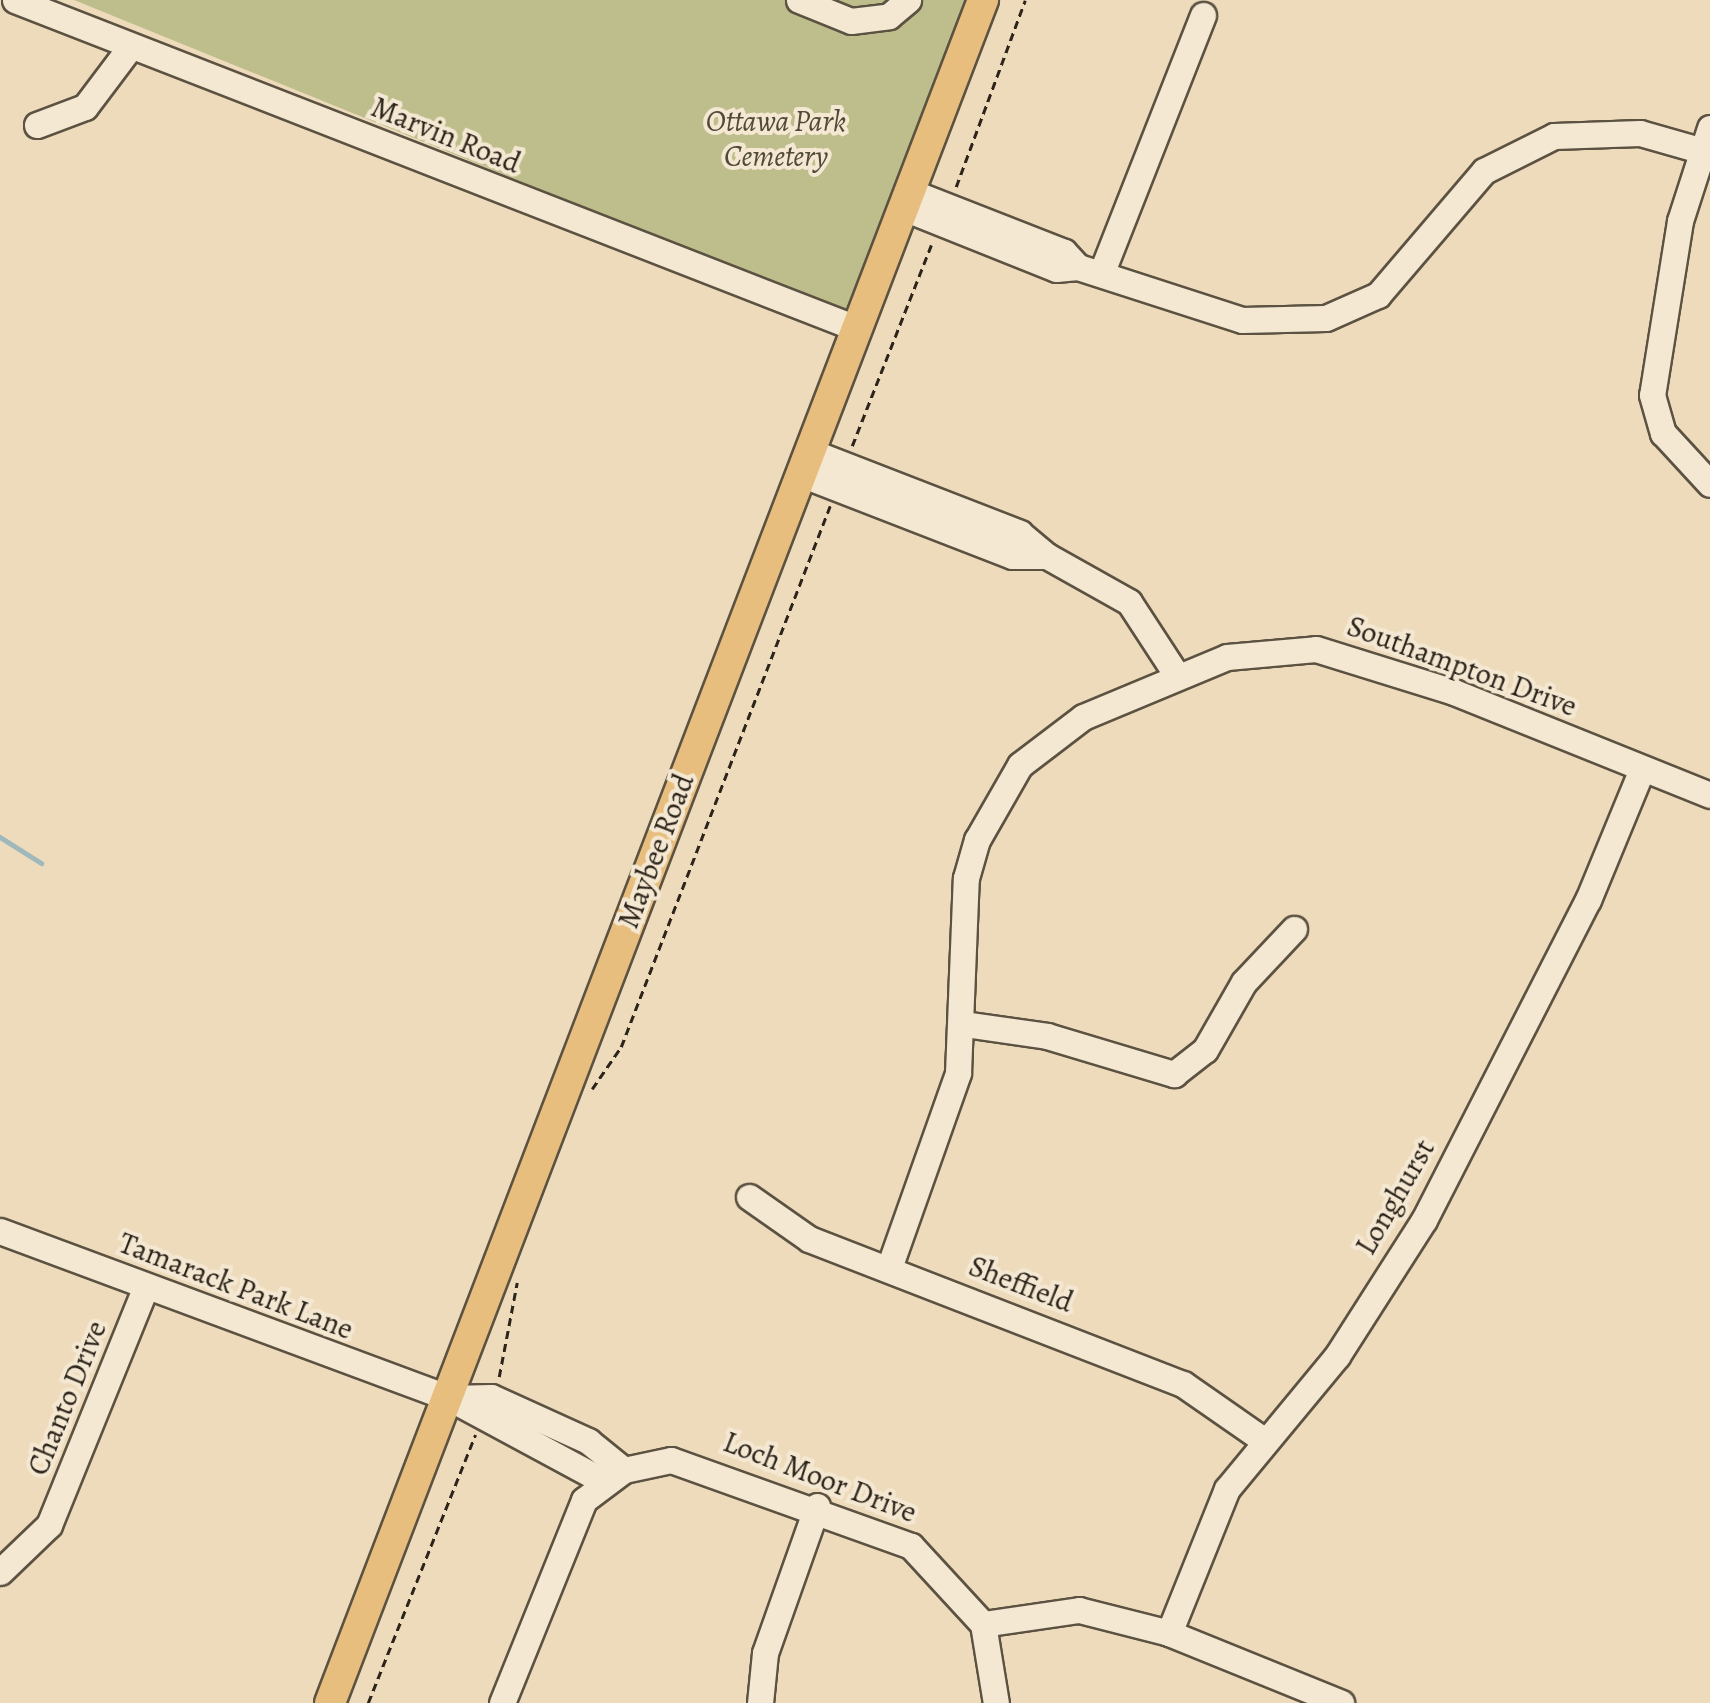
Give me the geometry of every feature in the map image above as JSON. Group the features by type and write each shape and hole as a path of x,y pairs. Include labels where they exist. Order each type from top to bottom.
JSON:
{"main road":[{"name":"Maybee Road","path":"330,1703 904,199 984,0"}],"street":[{"name":"Marvin Road","path":"15,0 856,328"},
{"path":"800,0 851,21 889,16 908,0"},
{"path":"1091,268 1204,15"},
{"path":"37,125 85,108 130,46"},
{"path":"904,199 1003,238 1056,269 1091,268 1242,320 1326,318 1378,295 1484,172 1554,136 1640,132 1707,144 1652,348 1652,395 1664,432 1710,484"},
{"path":"805,463 940,515 1012,556 1047,556 1129,602 1176,674"},
{"name":"Southampton Drive","path":"889,1268 958,1072 964,1024 966,878 994,799 1020,766 1084,717 1176,674 1269,648 1348,653 1710,795"},
{"name":"Longhurst","path":"1170,1634 1210,1517 1265,1441 1337,1356 1424,1220 1588,900 1642,769"},
{"path":"964,1024 1047,1036 1174,1074 1204,1050 1244,982 1294,929"},
{"name":"Sheffield","path":"749,1197 809,1238 1183,1384 1265,1441"},
{"name":"Tamarack Park Lane","path":"0,1231 449,1398"},
{"name":"Chanto Drive","path":"0,1572 49,1525 146,1286"},
{"path":"449,1398 486,1409 558,1440 614,1476 568,1528 502,1703"},
{"name":"Loch Moor Drive","path":"614,1476 671,1460 706,1466 817,1506 911,1546 982,1624"},
{"path":"760,1703 766,1653 817,1506"},
{"path":"996,1703 982,1624 1079,1610 1170,1634 1341,1703"}],"path":[{"path":"587,1096 621,1048 1025,0"},
{"path":"368,1703 510,1351 518,1280"}],"green space":[{"name":"Ottawa Park Cemetery","path":"74,0 975,0 852,316"}],"waterway":[{"path":"0,837 41,863"}]}
